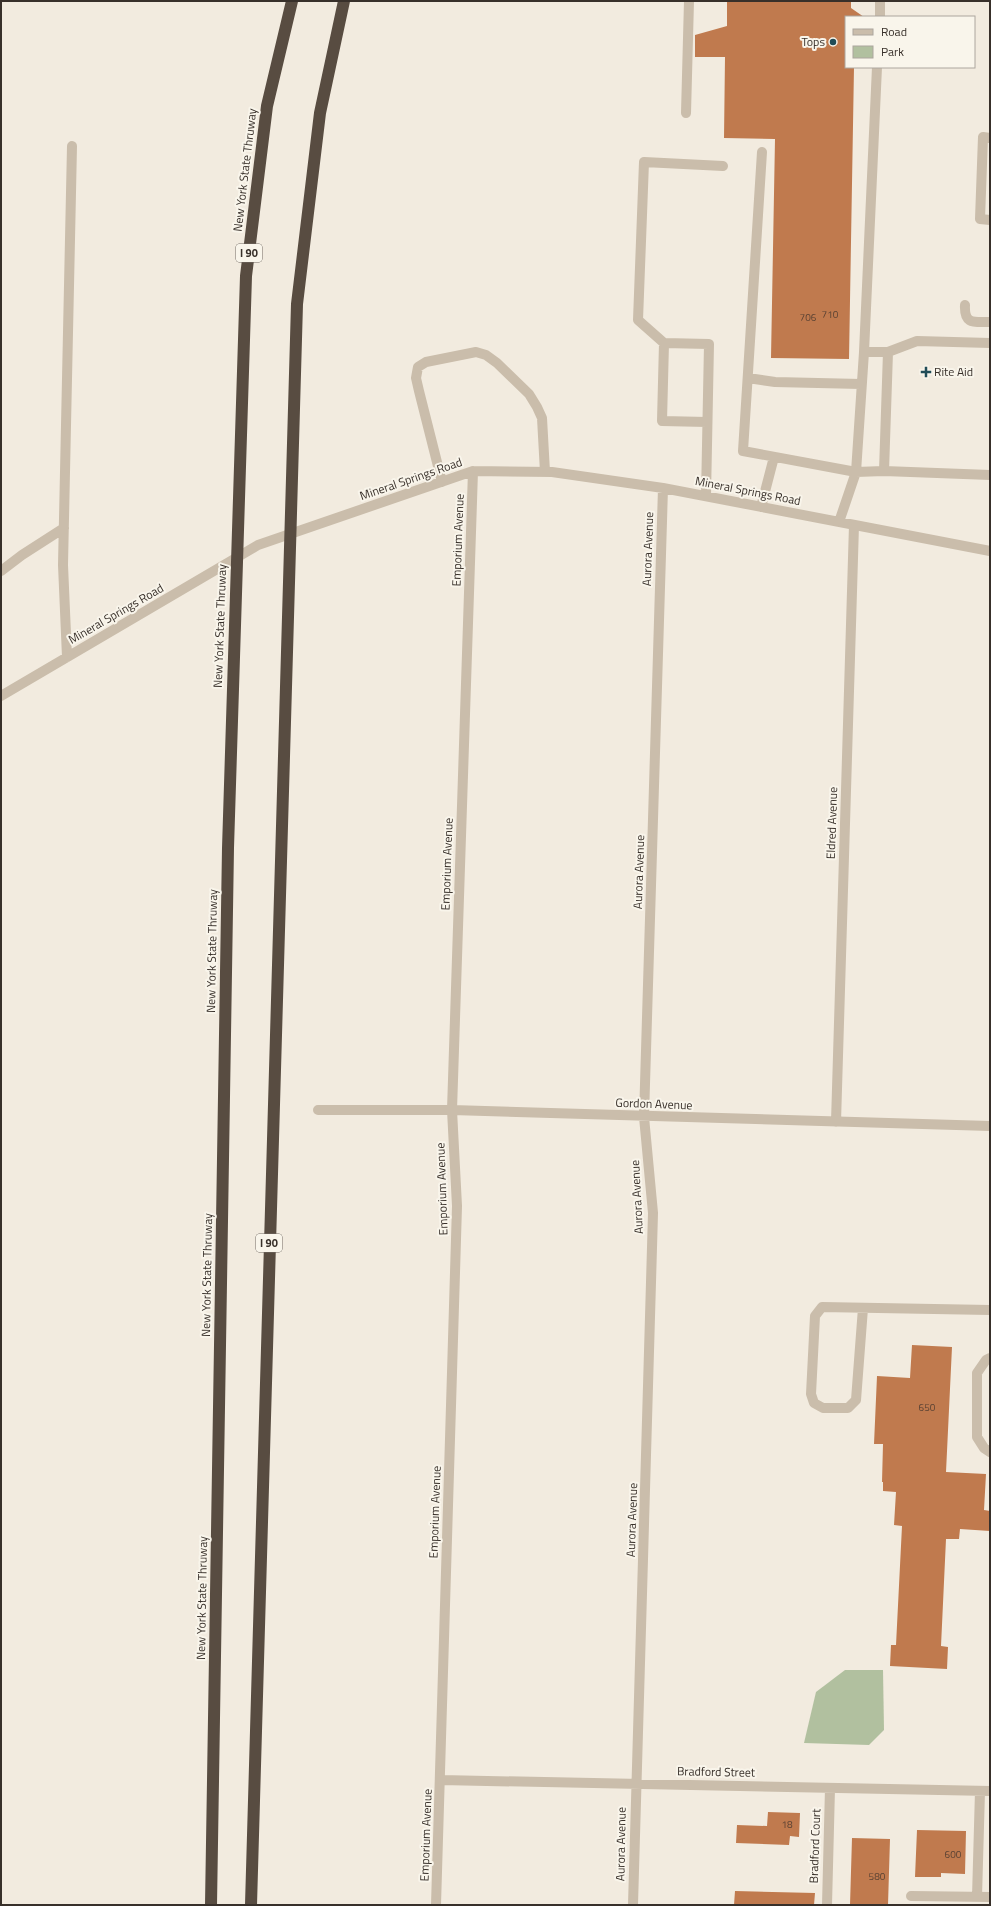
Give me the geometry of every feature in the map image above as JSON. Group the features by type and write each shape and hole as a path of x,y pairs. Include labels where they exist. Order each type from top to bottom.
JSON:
{"highway":[{"name":"New York State Thruway","path":"211,1905 227,864 246,276 267,106 292,1"},
{"name":"I 90","path":"251,1905 297,304 320,112 344,1"}],"street":[{"path":"686,113 689,1"},
{"path":"880,1 880,16"},
{"path":"839,522 856,472 864,352 878,68"},
{"path":"990,138 983,137 980,219 990,220"},
{"path":"67,657 63,566 72,146"},
{"path":"762,152 743,451 856,472 884,471 990,475"},
{"path":"706,496 709,344 664,343 638,320 644,162 723,166"},
{"path":"965,305 964,314 966,318 972,322 990,322"},
{"path":"864,352 888,352 917,341 990,342"},
{"path":"664,343 662,421 707,422"},
{"path":"442,482 416,378 418,367 426,362 476,352 486,355 497,363 529,394 542,418 545,472"},
{"path":"884,471 888,352"},
{"path":"748,378 776,382 861,384"},
{"path":"761,507 774,457"},
{"name":"Mineral Springs Road","path":"1,696 258,545 473,472 545,472 663,488 990,551"},
{"name":"Emporium Avenue","path":"436,1905 441,1780 457,1206 452,1110 473,472"},
{"name":"Aurora Avenue","path":"633,1905 653,1213 644,1117 663,488"},
{"name":"Eldred Avenue","path":"836,1122 854,525"},
{"path":"1,571 22,555 64,528"},
{"name":"Gordon Avenue","path":"318,1110 452,1110 644,1117 990,1126"},
{"path":"863,1308 856,1400 848,1408 823,1408 814,1403 811,1394 815,1316 822,1307 990,1310"},
{"path":"990,1358 986,1360 977,1373 977,1437 984,1448 990,1452"},
{"name":"Bradford Street","path":"441,1780 985,1791"},
{"name":"Bradford Court","path":"827,1905 830,1788"},
{"path":"977,1897 985,1791"},
{"path":"911,1896 990,1897"}],"green space":[{"path":"845,1670 883,1670 884,1730 869,1745 804,1743 816,1692"}],"building":[{"path":"727,1 851,1 851,8 863,16 845,16 845,68 854,68 849,359 771,358 775,139 724,138 725,57 695,57 695,35 727,26"},
{"path":"912,1345 952,1347 946,1472 986,1474 984,1510 990,1511 990,1531 960,1529 959,1539 946,1539 941,1646 948,1647 947,1669 890,1666 891,1645 896,1645 902,1526 894,1525 896,1492 883,1491 883,1444 874,1444 877,1376 910,1378"},
{"path":"768,1812 800,1813 799,1837 790,1836 789,1845 736,1843 737,1825 767,1826"},
{"path":"917,1830 966,1831 965,1874 941,1873 941,1877 915,1877"},
{"path":"852,1838 890,1839 888,1905 850,1905"},
{"path":"735,1891 815,1893 814,1905 734,1905"}],"place":[{"name":"Tops","path":"833,42"},
{"name":"Rite Aid","path":"926,372"}]}
